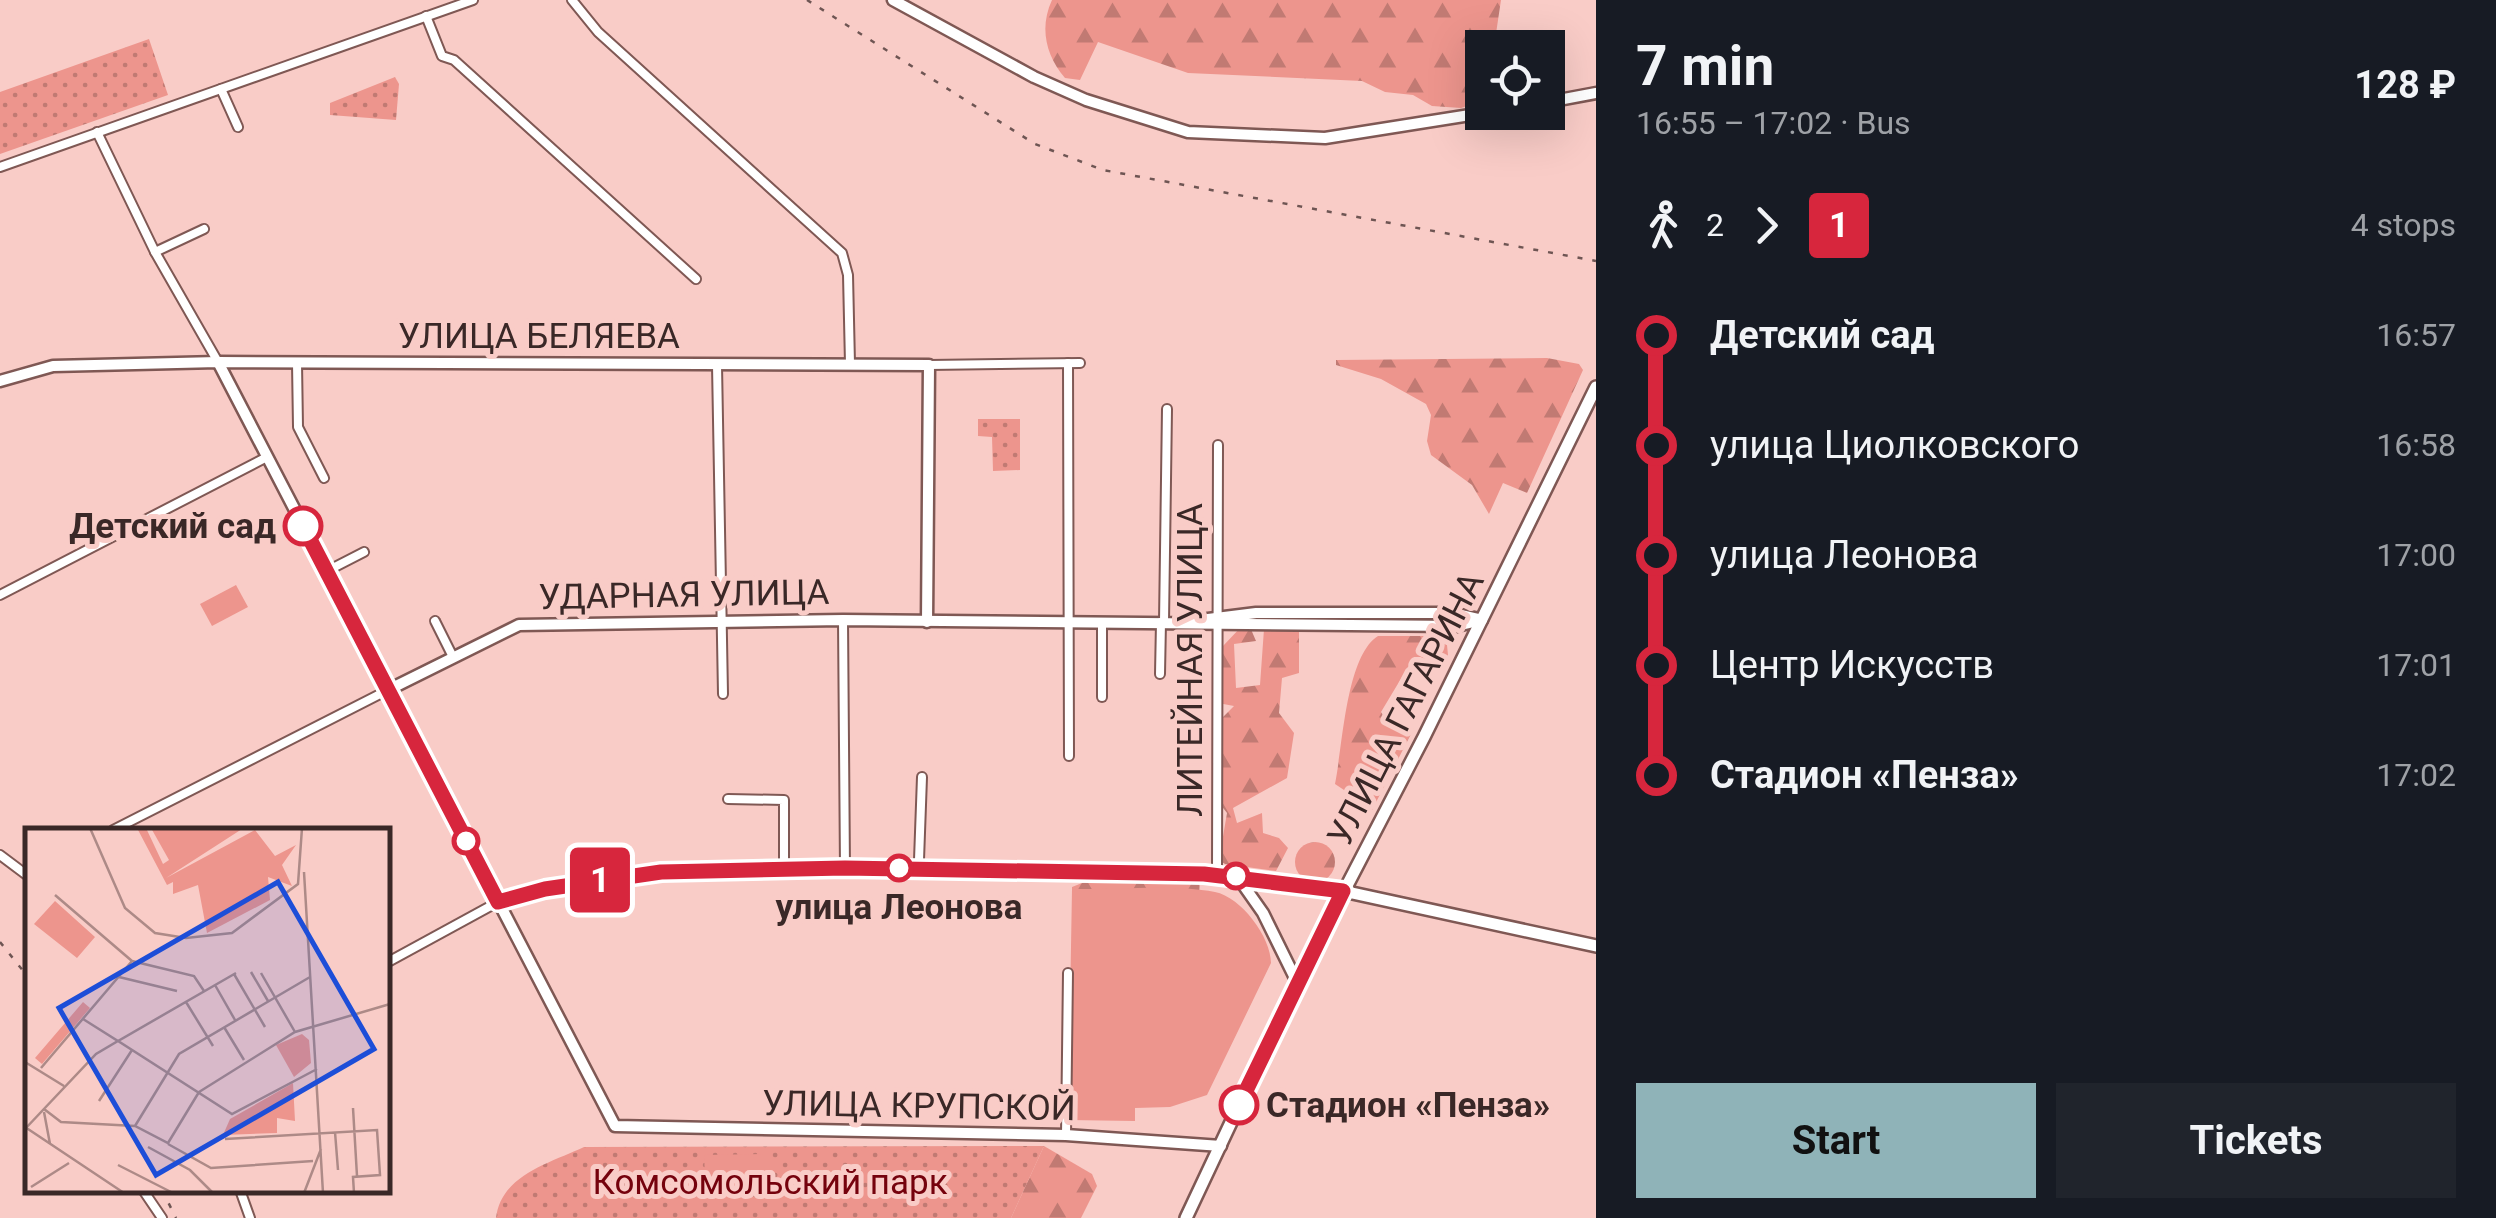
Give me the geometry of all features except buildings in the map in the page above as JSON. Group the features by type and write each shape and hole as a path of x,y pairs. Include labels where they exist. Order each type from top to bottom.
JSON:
{"main road":[{"path":"894,0 929,24 1034,77 1086,100 1188,132 1324,138 1465,116"},
{"path":"1565,99 1596,93"},
{"name":"УЛИЦА БЕЛЯЕВА","path":"0,381 53,366 218,362 929,365"},
{"path":"218,362 498,902 545,889 661,872 845,868 1228,876 1343,891 1596,946"},
{"path":"927,622 929,365"},
{"name":"УЛИЦА ГАГАРИНА","path":"1186,1218 1297,982 1596,387"},
{"name":"УДАРНАЯ УЛИЦА","path":"388,690 519,626 842,620 1482,620"},
{"path":"1228,876 1263,913 1297,982"},
{"name":"УЛИЦА КРУПСКОЙ","path":"498,902 615,1126 1066,1135 1221,1146"}],"street":[{"path":"0,167 472,0"},
{"path":"572,0 598,32 835,244 848,275 850,364"},
{"path":"426,16 442,56 454,60 696,279"},
{"path":"221,88 238,127"},
{"path":"97,132 155,252 218,362"},
{"path":"155,252 204,229"},
{"path":"297,362 298,428 324,478"},
{"path":"1068,363 1069,756"},
{"name":"УЛИЦА БЕЛЯЕВА","path":"929,365 1080,363"},
{"path":"718,366 718,622 723,694"},
{"path":"1160,674 1167,409"},
{"name":"ЛИТЕЙНАЯ УЛИЦА","path":"1218,445 1215,620 1228,876"},
{"path":"0,596 268,457"},
{"path":"327,571 364,552"},
{"path":"842,620 845,868"},
{"path":"435,621 453,657"},
{"path":"1102,622 1102,697"},
{"name":"УДАРНАЯ УЛИЦА","path":"116,828 388,690"},
{"path":"919,860 922,777"},
{"path":"728,798 784,800 784,870"},
{"path":"0,855 25,874"},
{"path":"390,961 498,902"},
{"path":"1066,1135 1068,973"},
{"path":"146,1193 162,1218"},
{"path":"241,1193 250,1218"}],"green space":[{"path":"1052,0 1501,0 1497,30 1465,30 1465,107 1461,108 1432,106 1413,95 1385,92 1362,81 1188,73 1098,42 1080,80 1065,78 1046,41"},
{"path":"149,39 168,95 0,154 0,92"},
{"path":"395,77 399,84 396,120 330,115 330,103"},
{"path":"1547,358 1579,364 1583,370 1527,493 1503,483 1489,514 1472,485 1431,455 1427,441 1431,415 1426,404 1381,379 1336,365 1336,360"},
{"path":"978,419 1020,419 1020,470 993,471 992,437 978,436"},
{"path":"236,585 248,607 212,626 200,604"},
{"path":"1241,627 1250,627 1256,641 1234,644 1236,688 1260,685 1264,629 1299,630 1299,673 1282,678 1279,713 1294,733 1287,778 1233,808 1237,823 1262,813 1263,833 1279,838 1288,848 1276,871 1219,860 1227,813 1220,804 1219,721 1234,706 1218,703 1218,665 1223,646"},
{"path":"1378,636 1426,636 1447,645 1448,655 1437,671 1421,657 1414,657 1381,712 1388,723 1412,732 1370,814 1350,805 1350,794 1335,784 1352,681 1367,647"},
{"path":"1315,842 1329,848 1335,862 1329,876 1315,882 1301,876 1295,862 1301,848"},
{"path":"1097,877 1103,882 1110,877 1169,883 1200,877 1199,897 1072,909 1072,887"},
{"path":"1072,889 1215,892 1235,902 1260,930 1271,963 1207,1095 1170,1107 1135,1108 1135,1121 1068,1120"},
{"name":"Комсомольский парк","path":"1044,1146 1011,1218 496,1218 500,1203 517,1181 584,1147"},
{"path":"1044,1146 1092,1174 1097,1186 1081,1218 1011,1218"},
{"path":"769,1154 769,1173 705,1174 704,1155"}],"railway":[{"path":"807,0 1035,144 1103,170 1596,261"},
{"path":"0,942 25,973"},
{"path":"164,1193 176,1218"}],"bus line":[{"name":"1","path":"303,526 498,902 545,889 661,872 845,868 1204,874 1343,891 1239,1105"}],"place":[{"name":"Детский сад","path":"303,526"},
{"name":"улица Леонова","path":"899,868"},
{"name":"Стадион «Пенза»","path":"1239,1105"}]}
